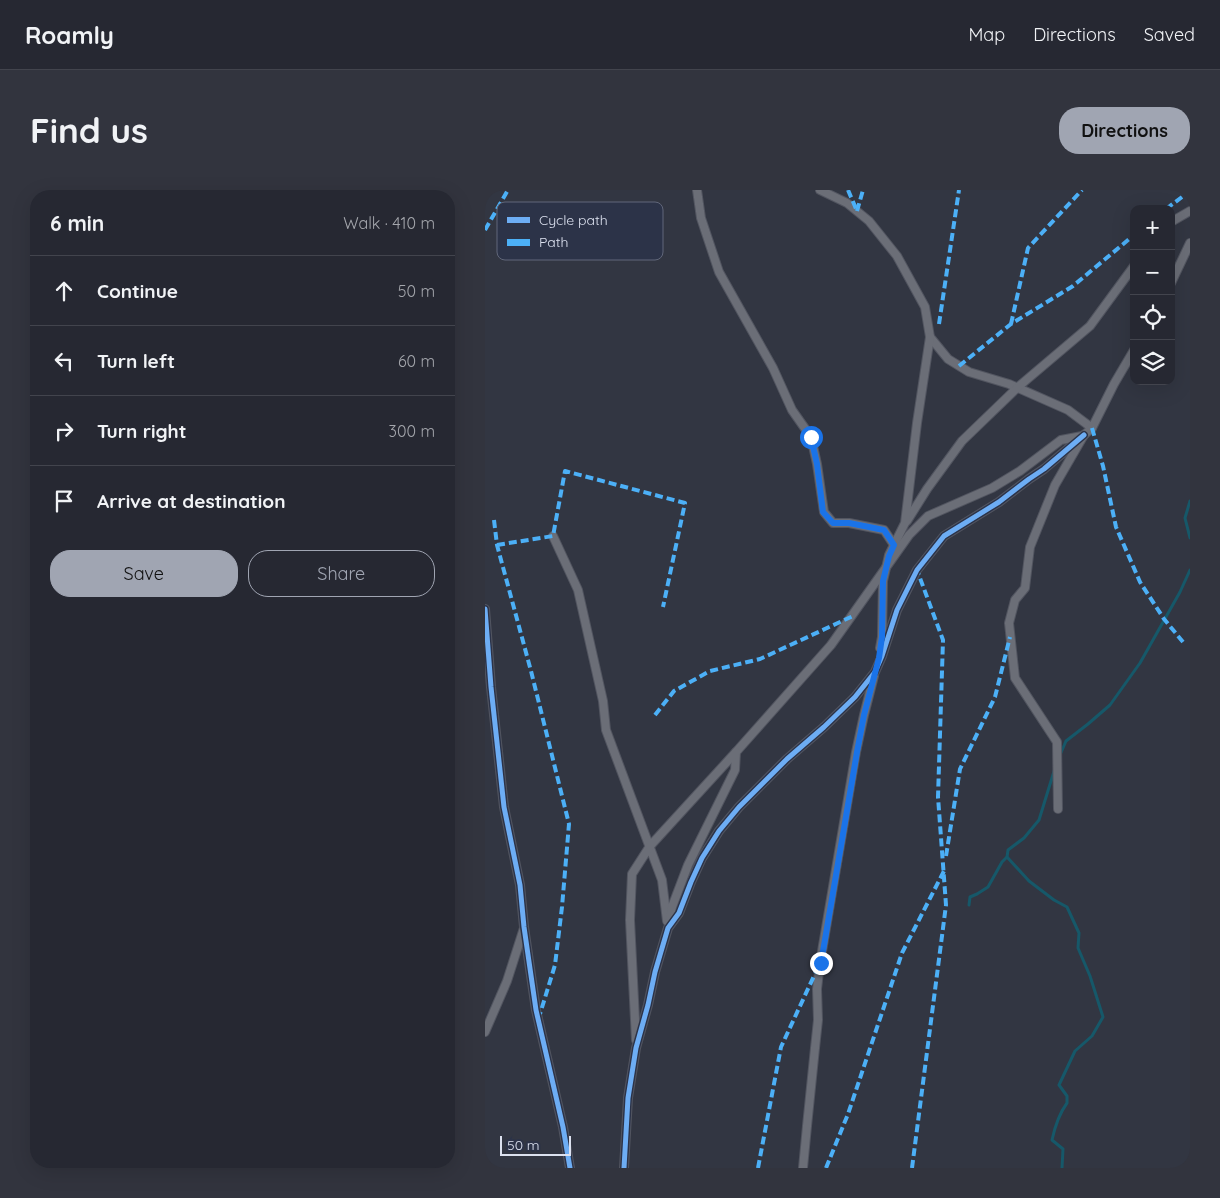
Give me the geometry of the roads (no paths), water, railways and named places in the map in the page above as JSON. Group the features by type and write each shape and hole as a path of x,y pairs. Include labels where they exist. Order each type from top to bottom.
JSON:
{"street":[{"path":"697,190 701,218 719,272 773,368 792,410 811,437 817,464 823,512 833,523 849,523 884,530 894,545"},
{"path":"820,190 847,203 869,221 897,256 925,307 930,337 905,523"},
{"path":"1175,220 1190,212"},
{"path":"1175,275 1190,243"},
{"path":"803,1168 817,1020 819,972 857,752 882,637 883,581 889,556 905,523 927,489 962,442 1018,387 1090,326 1130,271"},
{"path":"930,337 948,359 969,372 1018,387 1069,410 1092,428"},
{"path":"668,928 679,913 691,882 719,831 739,807 787,759 855,697 875,672 897,610 917,570 945,536 999,502 1044,469 1092,428 1130,357"},
{"path":"636,1048 630,920 632,874 650,846 737,752 831,645 909,535 928,516 993,488 1020,471 1061,440 1083,435"},
{"path":"1058,808 1057,742 1015,678 1009,623 1015,600 1025,588 1030,547 1039,523 1055,485 1083,435"},
{"path":"553,536 578,590 603,701 606,730 662,880 668,928"},
{"path":"485,609 504,807 520,885 536,1010 563,1127 570,1168"},
{"path":"624,1168 628,1098 636,1048 672,907 688,865 735,770 737,752"},
{"path":"485,1032 507,981 524,926"}],"waterway":[{"path":"1190,501 1185,518 1190,538"},
{"path":"1060,755 1066,741 1110,705 1140,663 1180,592 1190,570"},
{"path":"1055,768 1039,820 1024,838 1008,850 1007,857 1029,881 1054,900 1067,907 1079,933 1078,948 1090,976 1103,1017 1092,1036 1075,1051 1059,1085 1067,1096 1067,1103 1058,1120 1052,1140 1063,1149 1062,1168"},
{"path":"969,905 970,897 988,887 1002,862 1007,857"}]}
